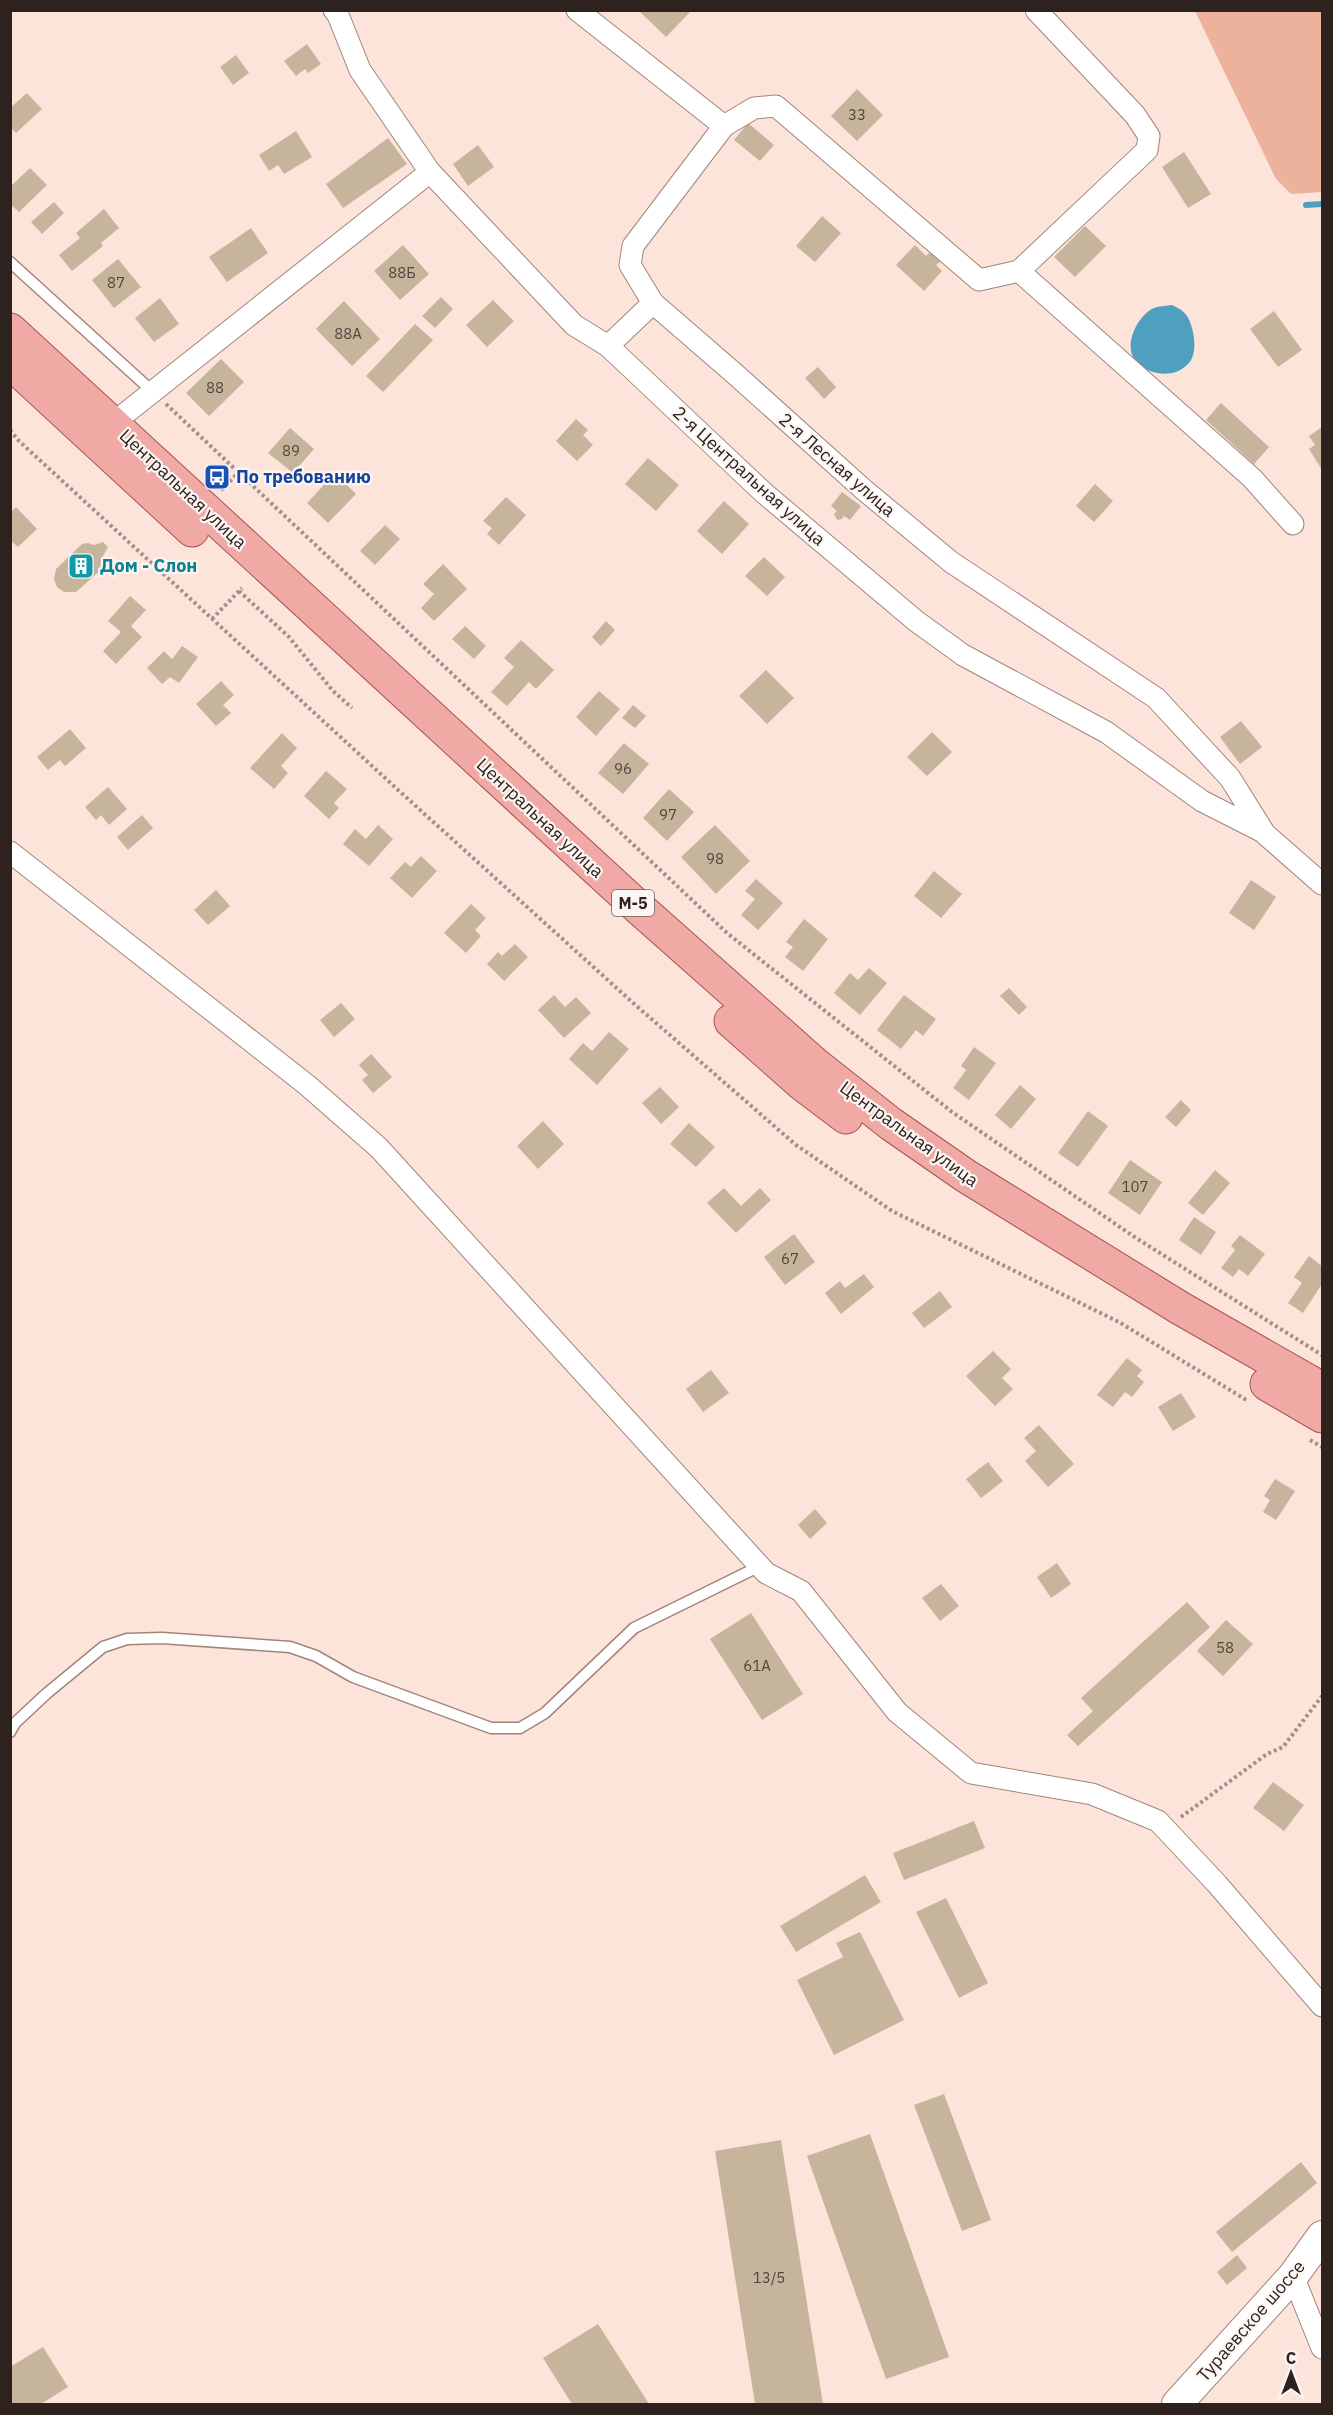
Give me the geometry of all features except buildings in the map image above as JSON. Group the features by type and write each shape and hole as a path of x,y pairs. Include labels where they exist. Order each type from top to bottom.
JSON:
{"main road":[{"name":"Центральная улица","path":"10,330 639,908 816,1065 891,1124 966,1176 1180,1308 1323,1389"},
{"name":"Центральная улица","path":"10,362 622,924 801,1083 882,1145 956,1195 1171,1328 1316,1428"},
{"name":"Тураевское шоссе","path":"1177,2404 1293,2276 1323,2236"}],"street":[{"name":"2-я Центральная улица","path":"334,10 360,70 430,172 574,326 608,346 764,493 916,621 963,655 1106,732 1202,801 1265,834"},
{"path":"577,10 724,126 754,108 776,106 979,280 1019,271 1147,150 1149,136 1135,115 1036,10"},
{"name":"2-я Лесная улица","path":"724,126 633,246 630,265 653,303 862,489 951,562 1156,698 1230,778 1265,834 1323,884"},
{"path":"112,424 430,172"},
{"path":"1019,271 1252,478 1293,524"},
{"path":"608,346 653,303"},
{"path":"10,852 307,1085 379,1148 766,1573 801,1591 897,1712 971,1773 1092,1794 1158,1821 1217,1884 1323,2006"},
{"path":"1293,2276 1323,2348"}],"lane":[{"path":"10,262 152,391"},
{"path":"10,1732 15,1723 46,1694 103,1647 127,1639 162,1638 290,1647 316,1656 353,1677 491,1728 520,1728 545,1713 634,1628 760,1566"}],"path":[{"path":"152,391 727,933 952,1112 1136,1238 1323,1355"},
{"path":"10,430 19,441 632,1002 796,1145 892,1211 1119,1322 1255,1405"},
{"path":"220,490 238,473"},
{"path":"212,618 241,590 289,637 333,691 352,708"},
{"path":"1316,1428 1323,1447"},
{"path":"1166,1828 1267,1754 1283,1747 1323,1696"}],"shaded area":[{"path":"1195,11 1322,11 1322,192 1291,194 1276,179"}],"water":[{"path":"1172,305 1184,312 1190,321 1194,340 1193,354 1191,360 1182,369 1169,374 1161,374 1147,369 1135,360 1131,346 1132,338 1138,323 1148,312 1156,307"}],"waterway":[{"path":"1306,205 1322,204"}],"place":[{"name":"По требованию","path":"217,477"},
{"name":"Дом - Слон","path":"81,566"}]}
